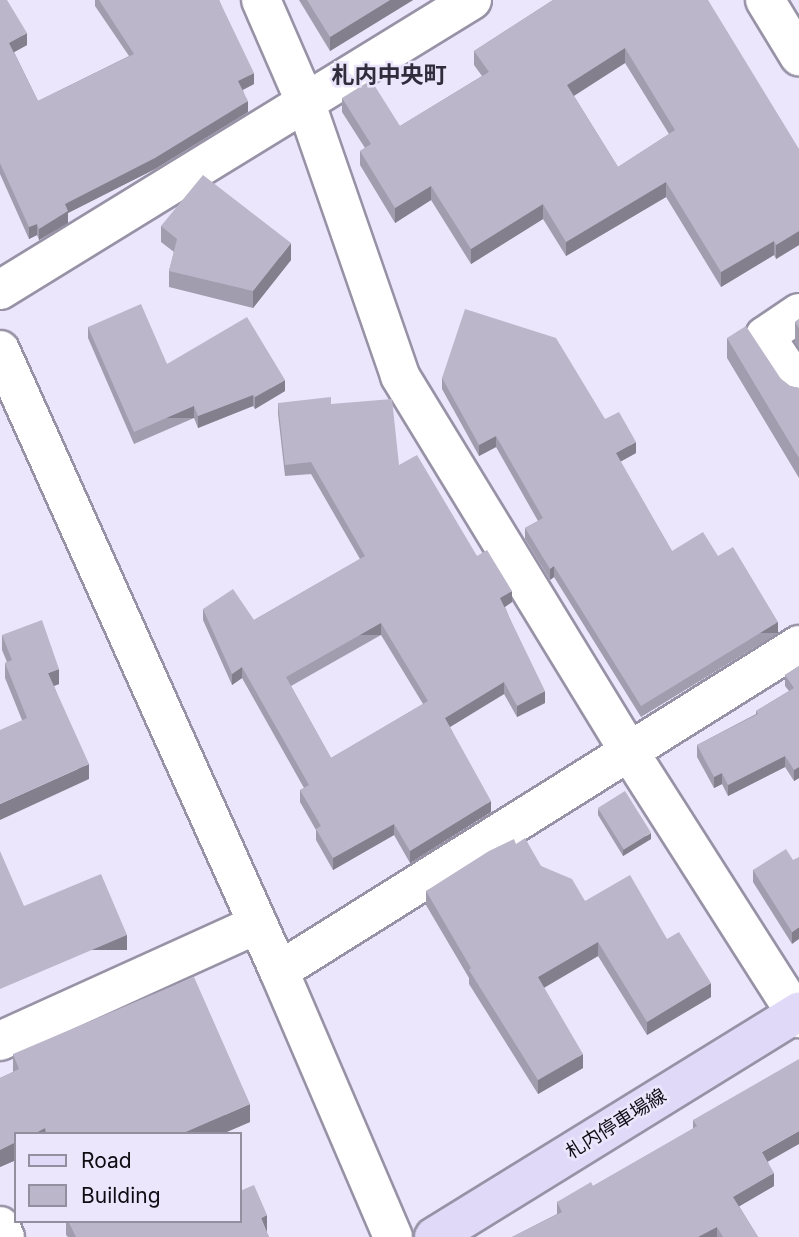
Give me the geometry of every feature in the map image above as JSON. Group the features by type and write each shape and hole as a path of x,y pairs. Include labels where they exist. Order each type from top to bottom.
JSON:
{"main road":[{"name":"札内停車場線","path":"434,1237 798,1014"}],"street":[{"path":"261,0 305,100 401,376 628,750 798,1014"},
{"path":"0,290 305,100 472,0"},
{"path":"765,0 799,56"},
{"path":"799,313 765,336 799,386"},
{"path":"0,351 279,971 393,1237"},
{"path":"279,971 799,645"},
{"path":"0,1041 258,925"},
{"path":"0,1226 5,1237"}],"building":[{"path":"0,0 7,0 27,33 9,43 38,101 134,54 99,0 219,0 254,73 238,81 248,101 155,158 65,204 68,211 39,229 37,224 29,227 0,163"},
{"path":"307,0 390,0 330,37"},
{"path":"553,0 708,0 799,149 799,231 776,245 774,241 721,272 666,182 566,242 543,204 471,249 431,186 395,208 360,151 371,144 342,98 371,80 400,126 489,72 474,51","holes":["625,48 675,130 618,167 567,85"]},
{"path":"203,175 291,243 253,291 169,271 177,239 161,226"},
{"path":"141,304 167,364 247,317 285,380 255,397 253,395 198,416 194,406 134,432 88,327"},
{"path":"465,309 556,338 605,419 619,412 636,442 616,453 672,551 703,532 718,556 733,547 778,622 641,706 554,566 550,569 525,528 543,518 496,436 479,445 442,378"},
{"path":"746,326 781,379 790,386 799,388 799,458 727,338"},
{"path":"331,397 331,404 392,399 399,465 417,455 477,556 487,550 512,591 500,598 545,691 517,706 504,682 445,718 491,801 410,851 394,824 333,858 316,829 321,826 300,790 309,785 242,667 232,674 203,609 233,589 254,620 365,556 311,462 285,465 278,403","holes":["381,623 428,701 331,758 286,677"]},
{"path":"42,620 59,669 48,673 89,764 0,804 0,730 27,718 5,663 12,660 2,635"},
{"path":"799,666 799,767 794,770 785,756 728,785 722,773 714,777 697,745 758,714 756,711 794,688 785,675"},
{"path":"625,791 651,833 624,850 598,808"},
{"path":"525,838 541,866 572,879 585,901 630,875 667,939 679,932 711,983 647,1022 598,942 538,977 583,1054 538,1080 469,970 471,968 426,891 489,851 514,839 516,844"},
{"path":"786,849 793,860 799,857 799,927 792,932 753,870"},
{"path":"0,851 24,906 101,874 127,935 0,989"},
{"path":"194,977 250,1104 186,1132 46,1132 45,1128 38,1132 14,1132 14,1143 0,1150 0,1078 19,1069 13,1054"},
{"path":"799,1059 799,1131 762,1152 774,1173 733,1197 758,1237 723,1237 717,1227 698,1237 512,1237 562,1212 557,1202 591,1182 593,1186 697,1126 693,1120"},
{"path":"254,1185 267,1215 261,1218 269,1237 76,1237 69,1223 242,1223 242,1190"}],"district":[{"name":"札内中央町","path":"389,75"}]}
